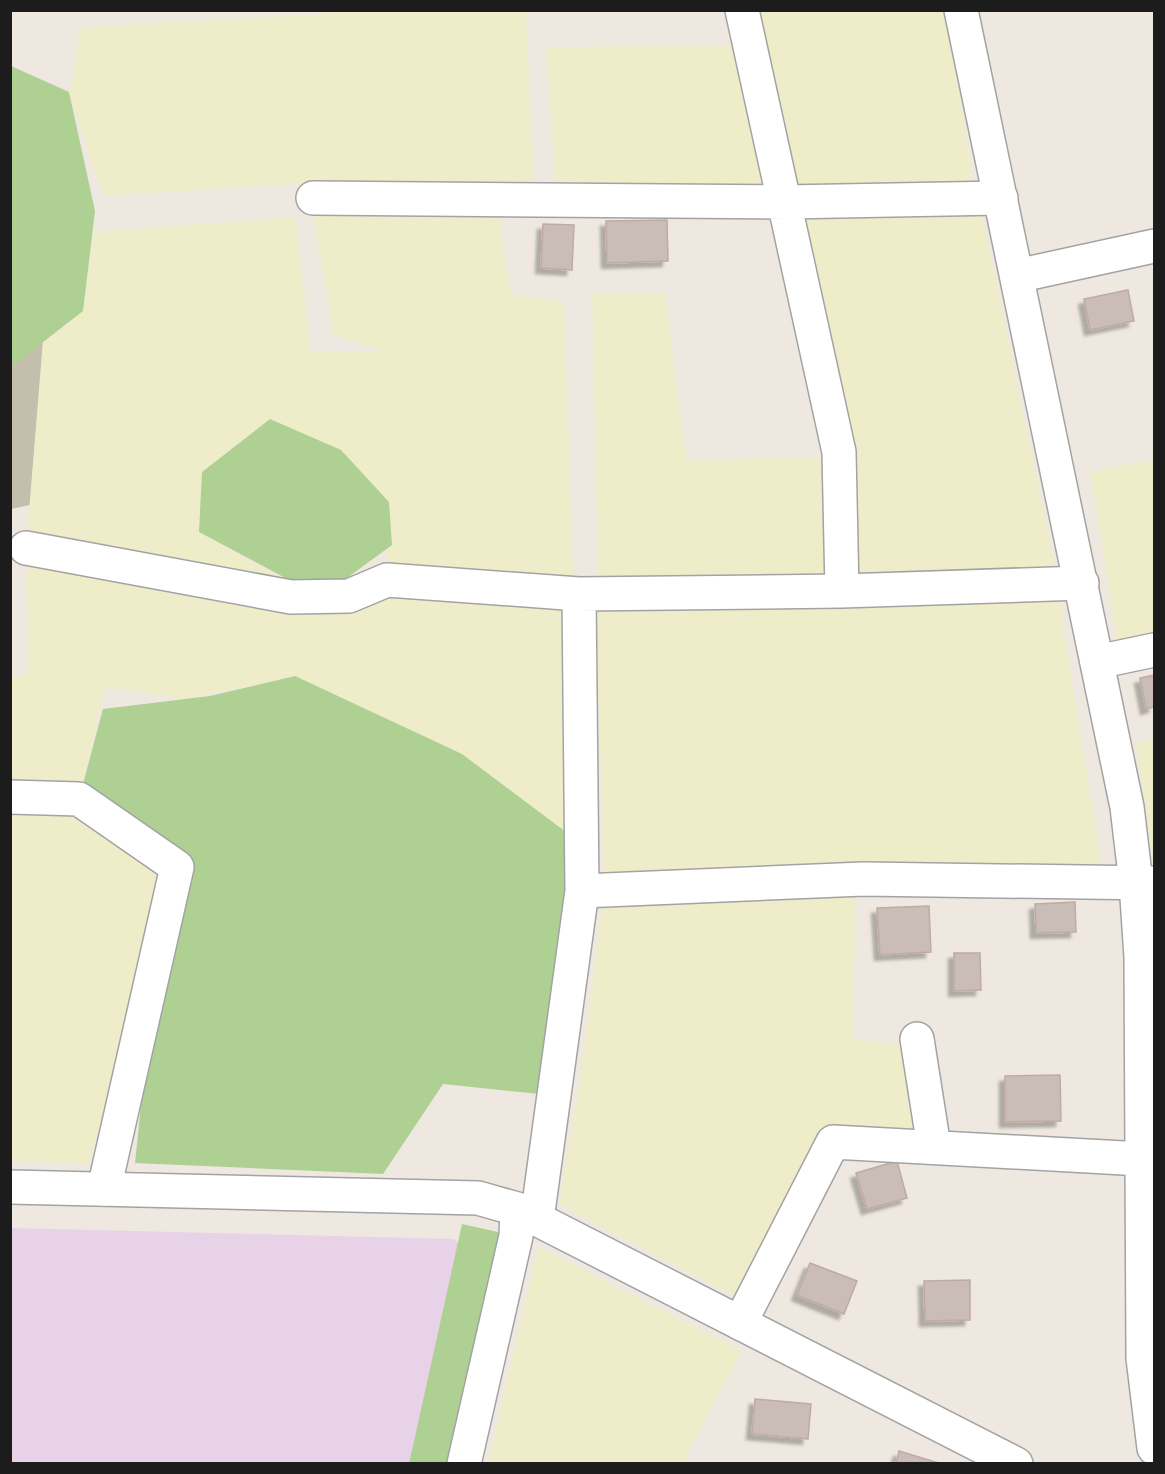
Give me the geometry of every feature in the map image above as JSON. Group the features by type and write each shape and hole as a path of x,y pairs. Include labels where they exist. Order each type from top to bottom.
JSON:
{"street":[{"path":"742,10 839,452 842,591"},
{"path":"961,10 1127,807 1145,883 1141,957 1148,1115 1142,1159 1143,1358 1155,1448"},
{"path":"313,198 785,202 1000,198"},
{"path":"1017,276 1155,246"},
{"path":"26,548 291,597 349,596 387,580 579,594 842,591 1082,584"},
{"path":"464,1464 516,1236 527,1214 582,891 579,594"},
{"path":"1097,662 1155,650"},
{"path":"10,797 79,799 177,867 105,1189"},
{"path":"582,891 863,879 1145,883"},
{"path":"917,1039 934,1147"},
{"path":"740,1323 833,1142 1142,1159"},
{"path":"10,1187 478,1198 527,1214 1016,1464"}],"shaded area":[{"path":"326,10 526,11 534,181 321,182 103,196 69,92 81,27 325,14"},
{"path":"742,11 948,11 973,184 555,185 546,47 749,45"},
{"path":"981,208 1056,572 854,579 803,214"},
{"path":"313,216 498,217 511,295 564,301 582,844 462,754 295,676 184,699 105,687 79,799 177,867 89,1163 11,1162 11,675 28,676 26,548 43,342 83,311 93,232 295,217 311,351 385,352 334,335","holes":["202,472 387,500 387,580 298,588 200,532"]},
{"path":"592,293 665,294 687,460 825,457 830,576 598,575"},
{"path":"43,342 30,505 11,509 11,355"},
{"path":"1154,459 1154,637 1118,645 1090,472"},
{"path":"1059,599 1102,868 855,866 854,1039 905,1046 919,1135 825,1133 743,1301 559,1204 580,1080 605,884 595,604"},
{"path":"1154,740 1154,870 1136,743"},
{"path":"11,1228 454,1239 467,1251 418,1463 11,1464"},
{"path":"538,1247 742,1351 685,1457 697,1463 488,1463"}],"green space":[{"path":"11,66 69,92 95,211 83,311 11,367"},
{"path":"270,419 341,450 389,502 392,545 321,597 199,532 202,472"},
{"path":"295,676 462,754 582,844 539,1094 443,1084 383,1174 135,1163 156,960 177,867 79,799 103,709 210,696"},
{"path":"462,1224 516,1236 459,1463 409,1464"}],"building":[{"path":"667,220 668,261 607,263 606,221"},
{"path":"543,224 574,225 572,270 541,268"},
{"path":"1128,290 1134,321 1090,330 1084,299"},
{"path":"1154,675 1154,707 1146,709 1140,678"},
{"path":"1075,902 1076,932 1036,933 1035,904"},
{"path":"929,906 931,952 880,955 877,908"},
{"path":"954,953 980,953 981,990 954,991"},
{"path":"1060,1075 1061,1121 1005,1122 1005,1076"},
{"path":"897,1161 907,1198 867,1209 856,1173"},
{"path":"810,1263 857,1281 844,1314 797,1295"},
{"path":"970,1280 970,1320 925,1321 924,1281"},
{"path":"755,1399 811,1404 808,1439 752,1434"},
{"path":"899,1451 942,1464 896,1464"}]}
